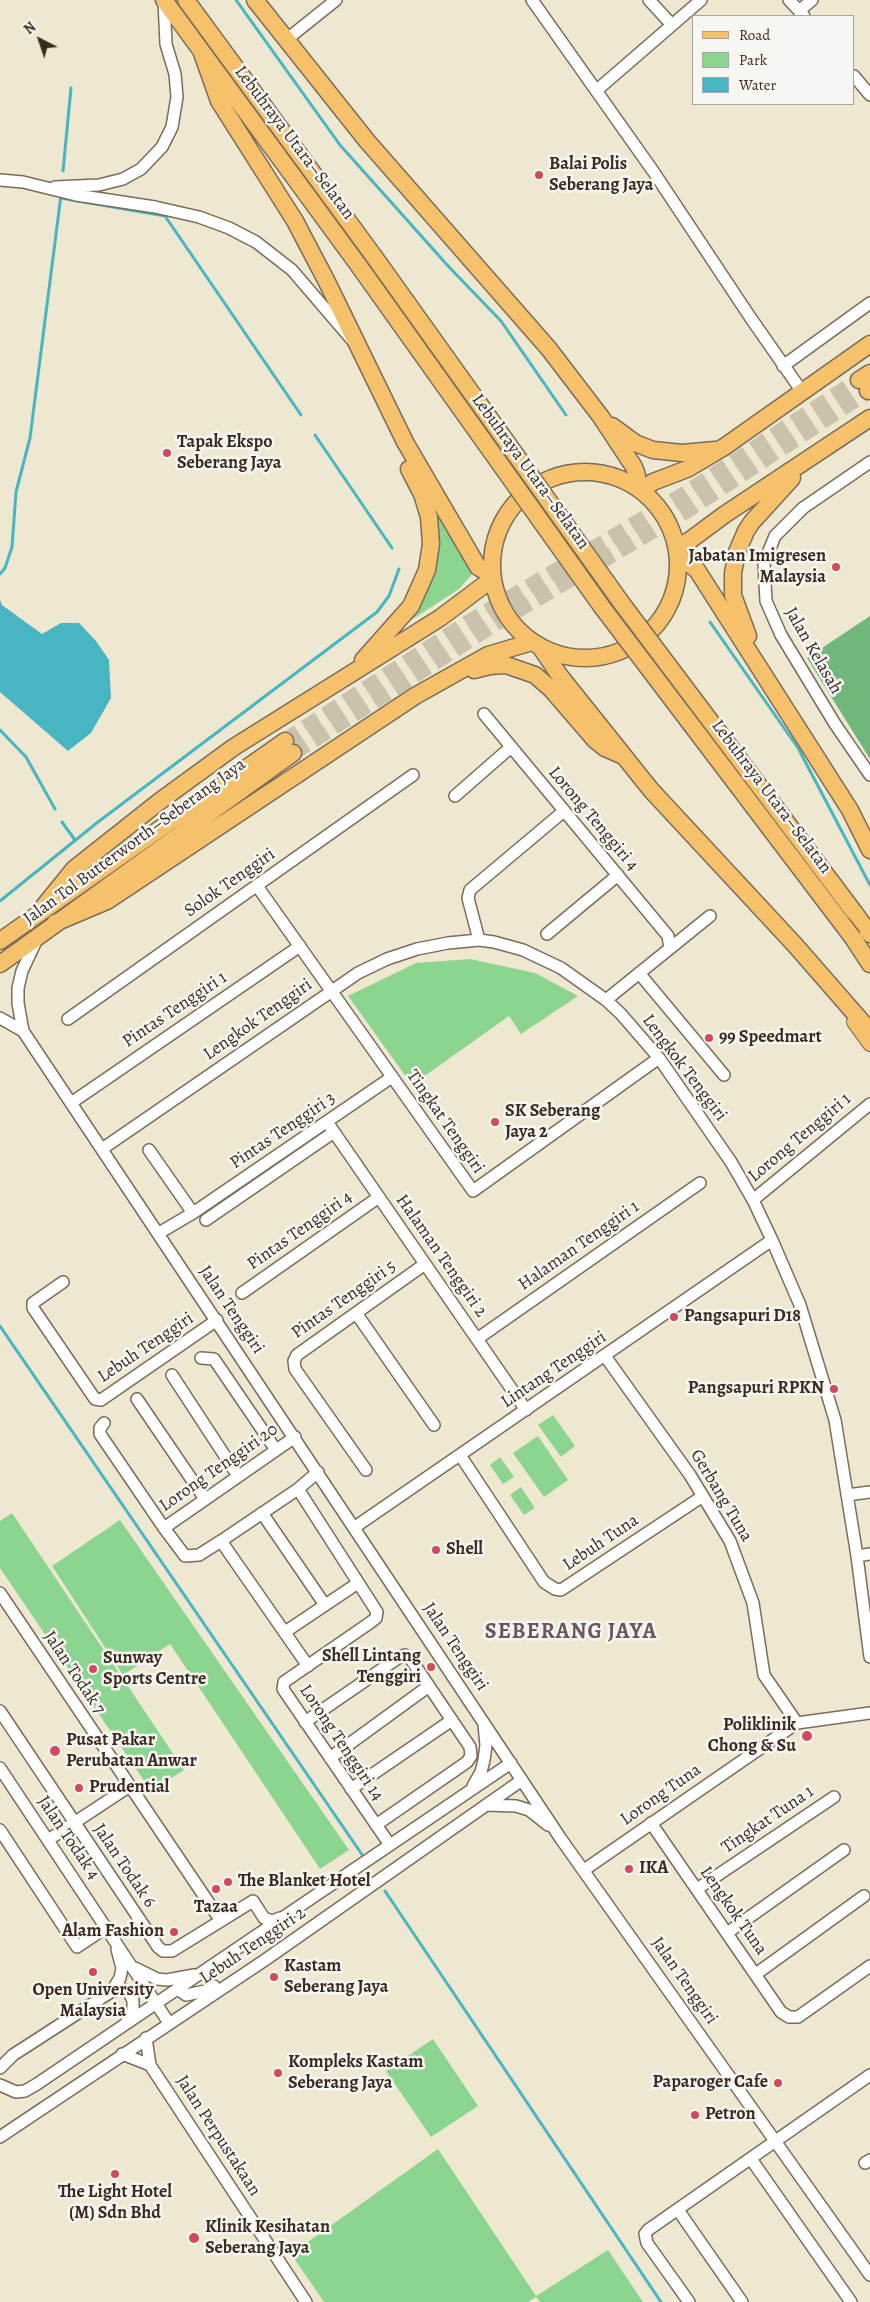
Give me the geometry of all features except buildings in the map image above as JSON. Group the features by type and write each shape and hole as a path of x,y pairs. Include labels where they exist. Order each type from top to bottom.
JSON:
{"highway":[{"name":"Lebuhraya Utara–Selatan","path":"164,0 306,192 602,607 853,938 870,964"},
{"name":"Lebuhraya Utara–Selatan","path":"186,0 373,255 623,606 870,934"},
{"path":"255,0 367,141 549,349 601,417 634,467 639,489"},
{"path":"202,53 219,101 295,221 405,442 478,567 492,577"},
{"path":"639,489 687,469 724,447 870,344"},
{"path":"601,417 626,437 653,450 692,452 724,447"},
{"path":"678,553 689,541 724,515 870,418"},
{"path":"350,675 411,606 427,570 431,544 429,518 422,494 407,461 405,442"},
{"path":"753,658 733,595 734,562 746,531 806,461"},
{"path":"54,923 107,901 414,696 450,678 488,655 536,645 562,656 584,658 606,656 636,643 653,628 666,611 677,580 678,553 665,516 639,489 613,475 587,471 561,475 536,485 516,502 501,524 493,548 492,577 502,610 515,628 536,645 651,790 795,945 826,983 870,1031"},
{"path":"678,553 697,570 850,810 870,850"},
{"path":"40,911 74,869 160,801 234,747 440,618 492,577"},
{"path":"450,678 490,666 506,665 526,670 542,680 595,740 605,748 625,757"},
{"name":"Jalan Tol Butterworth–Seberang Jaya","path":"0,940 40,911 289,747 0,964"}],"main road":[{"path":"826,983 870,1044"}],"street":[{"path":"51,187 100,185 117,181 141,169 162,147 173,122 177,97 175,74 166,44 164,0"},
{"path":"286,40 336,0"},
{"path":"532,0 597,90 802,392"},
{"path":"649,0 672,25"},
{"path":"597,90 701,0"},
{"path":"789,0 801,14 812,0"},
{"path":"855,77 870,95"},
{"path":"0,180 51,187 76,195 182,213 216,222 242,234 272,253 292,270 344,333 358,346"},
{"path":"783,366 870,303"},
{"name":"Jalan Kelasah","path":"870,462 804,508 775,536 764,563 766,601 780,635 870,774"},
{"name":"Lorong Tenggiri 4","path":"484,714 668,936 670,948"},
{"path":"455,796 511,747"},
{"name":"Solok Tenggiri","path":"68,1019 413,775"},
{"path":"479,940 468,898 470,890 564,811"},
{"path":"547,934 618,875"},
{"name":"Tingkat Tenggiri","path":"257,886 472,1191 659,1058"},
{"path":"606,1000 710,916"},
{"path":"23,1031 18,1003 18,988 22,971 40,934"},
{"name":"Lengkok Tenggiri","path":"102,1149 358,973 402,954 448,943 479,940 509,946 537,956 561,968 606,1000 621,1014 659,1058 731,1162 754,1200 772,1240 800,1305 835,1420 857,1556 867,1602 870,1657"},
{"name":"Pintas Tenggiri 1","path":"71,1103 300,946"},
{"path":"639,973 724,1075"},
{"path":"0,1018 23,1031"},
{"name":"Jalan Tenggiri","path":"23,1031 561,1838 870,2274"},
{"name":"Pintas Tenggiri 3","path":"159,1233 193,1213 392,1077"},
{"name":"Lorong Tenggiri 1","path":"754,1200 870,1104"},
{"name":"Halaman Tenggiri 2","path":"327,1122 526,1410"},
{"name":"Pintas Tenggiri 3","path":"206,1220 334,1132"},
{"path":"149,1150 193,1213"},
{"name":"Halaman Tenggiri 1","path":"477,1339 700,1183"},
{"name":"Pintas Tenggiri 4","path":"242,1293 379,1197"},
{"name":"Lintang Tenggiri","path":"355,1527 772,1240"},
{"name":"Pintas Tenggiri 5","path":"366,1470 296,1369 294,1361 297,1355 425,1264"},
{"name":"Lebuh Tenggiri","path":"63,1282 33,1303 33,1308 95,1399 101,1400 217,1320"},
{"path":"356,1313 434,1425"},
{"name":"Gerbang Tuna","path":"605,1356 703,1496 730,1541 742,1568 753,1603 764,1675 797,1722"},
{"path":"200,1358 214,1359 276,1450"},
{"path":"172,1375 238,1476"},
{"path":"137,1400 205,1499"},
{"path":"104,1422 100,1428 100,1434 185,1556 200,1555 298,1489 318,1472"},
{"name":"Lorong Tenggiri 20","path":"164,1528 295,1437"},
{"name":"Lebuh Tuna","path":"460,1455 544,1582 555,1589 561,1590 703,1496"},
{"path":"285,1632 358,1583 298,1489"},
{"path":"847,1495 870,1492"},
{"path":"262,1514 324,1605"},
{"path":"221,1541 308,1666"},
{"path":"857,1556 870,1554"},
{"name":"Lorong Tenggiri 14","path":"358,1583 377,1612 376,1618 284,1682 283,1689 390,1845"},
{"name":"Jalan Todak 7","path":"0,1593 220,1921"},
{"path":"305,1722 398,1658 405,1655 410,1658 470,1747 471,1756 467,1762 376,1824"},
{"path":"330,1758 429,1686"},
{"name":"Jalan Todak 6","path":"0,1711 158,1947 163,1951 172,1951 253,1901 264,1918 272,1920 286,1915"},
{"name":"Lorong Tuna","path":"584,1870 797,1722 870,1713"},
{"path":"351,1789 452,1720"},
{"path":"471,1790 481,1772 484,1760 486,1746 483,1721"},
{"name":"Lebuh Tenggiri 2","path":"0,2085 16,2092 25,2091 157,2004 177,1988 511,1763"},
{"name":"Jalan Todak 4","path":"0,1768 169,2023"},
{"name":"Lebuh Tenggiri 2","path":"0,2137 265,1960 522,1780"},
{"path":"48,1840 130,1786"},
{"path":"471,1790 488,1787 498,1796"},
{"name":"Tingkat Tuna 1","path":"697,1889 834,1797"},
{"path":"486,1805 516,1806 529,1810 542,1819 561,1838"},
{"name":"Lengkok Tuna","path":"651,1823 781,2012 788,2017 798,2018 870,1966"},
{"path":"0,1830 76,1947 107,1927 120,1957 122,1968 120,1978 112,1991"},
{"path":"727,1933 844,1850"},
{"path":"756,1974 864,1896"},
{"path":"177,1988 186,1995 205,1991 265,1960"},
{"path":"132,1966 157,1979 167,1980 200,1973"},
{"path":"0,2068 14,2055 112,1991 123,1989 129,1993 133,2000 133,2011 125,2024"},
{"path":"122,2054 150,2065 146,2038"},
{"name":"Jalan Perpustakaan","path":"150,2065 306,2302"},
{"path":"689,2302 647,2243 645,2234 652,2226 752,2159 870,2075"},
{"path":"752,2159 851,2302"},
{"path":"678,2210 742,2302"},
{"path":"860,2260 870,2253"}],"green space":[{"path":"428,488 475,571 459,589 393,632 429,585"},
{"path":"870,616 870,759 807,658"},
{"path":"470,959 535,973 578,996 521,1034 509,1016 412,1085 348,996 416,963"},
{"path":"553,1415 575,1446 561,1457 538,1425"},
{"path":"538,1436 568,1480 544,1497 513,1453"},
{"path":"500,1457 514,1477 503,1484 490,1465"},
{"path":"521,1487 535,1508 524,1515 510,1495"},
{"name":"Sunway Sports Centre","path":"12,1513 184,1770 151,1791 0,1568 0,1521"},
{"path":"120,1520 349,1850 320,1869 170,1644 123,1675 52,1566"},
{"path":"433,2039 478,2106 431,2137 386,2071"},
{"path":"438,2149 536,2296 608,2250 643,2302 540,2302 536,2297 528,2302 324,2302 291,2254"}],"water":[{"path":"0,600 2,605 42,634 61,623 79,623 96,641 109,660 111,698 91,733 68,751 0,692"}],"waterway":[{"path":"236,0 340,145 449,267 501,321 566,415"},
{"path":"63,171 71,88"},
{"path":"0,574 5,568 12,547 16,492 30,438 61,195"},
{"path":"61,198 165,216 301,415"},
{"path":"315,435 392,548"},
{"path":"0,901 98,822 377,612 389,596 399,569"},
{"path":"710,622 798,748 870,885"},
{"path":"0,730 26,757 55,809"},
{"path":"62,822 75,840"},
{"path":"0,1326 363,1856"},
{"path":"385,1891 661,2302"}],"tunnel":[{"path":"285,741 463,626 677,499 859,380"},
{"path":"293,753 499,621 686,511 868,391"}],"place":[{"name":"Balai Polis Seberang Jaya","path":"539,175"},
{"name":"Tapak Ekspo Seberang Jaya","path":"167,453"},
{"name":"Jabatan Imigresen Malaysia","path":"836,567"},
{"name":"99 Speedmart","path":"709,1038"},
{"name":"SK Seberang Jaya 2","path":"495,1122"},
{"name":"Pangsapuri D18","path":"674,1317"},
{"name":"Pangsapuri RPKN","path":"834,1389"},
{"name":"Shell","path":"436,1550"},
{"name":"Shell Lintang Tenggiri","path":"431,1667"},
{"name":"Sunway Sports Centre","path":"93,1669"},
{"name":"Poliklinik Chong & Su","path":"807,1736"},
{"name":"Pusat Pakar Perubatan Anwar","path":"55,1751"},
{"name":"Prudential","path":"79,1788"},
{"name":"IKA","path":"629,1869"},
{"name":"The Blanket Hotel","path":"228,1882"},
{"name":"Tazaa","path":"216,1889"},
{"name":"Alam Fashion","path":"174,1932"},
{"name":"Open University Malaysia","path":"93,1972"},
{"name":"Kastam Seberang Jaya","path":"274,1977"},
{"name":"Kompleks Kastam Seberang Jaya","path":"278,2073"},
{"name":"Paparoger Cafe","path":"778,2083"},
{"name":"Petron","path":"695,2115"},
{"name":"The Light Hotel (M) Sdn Bhd","path":"115,2174"},
{"name":"Klinik Kesihatan Seberang Jaya","path":"194,2238"}],"district":[{"name":"SEBERANG JAYA","path":"571,1633"}]}
